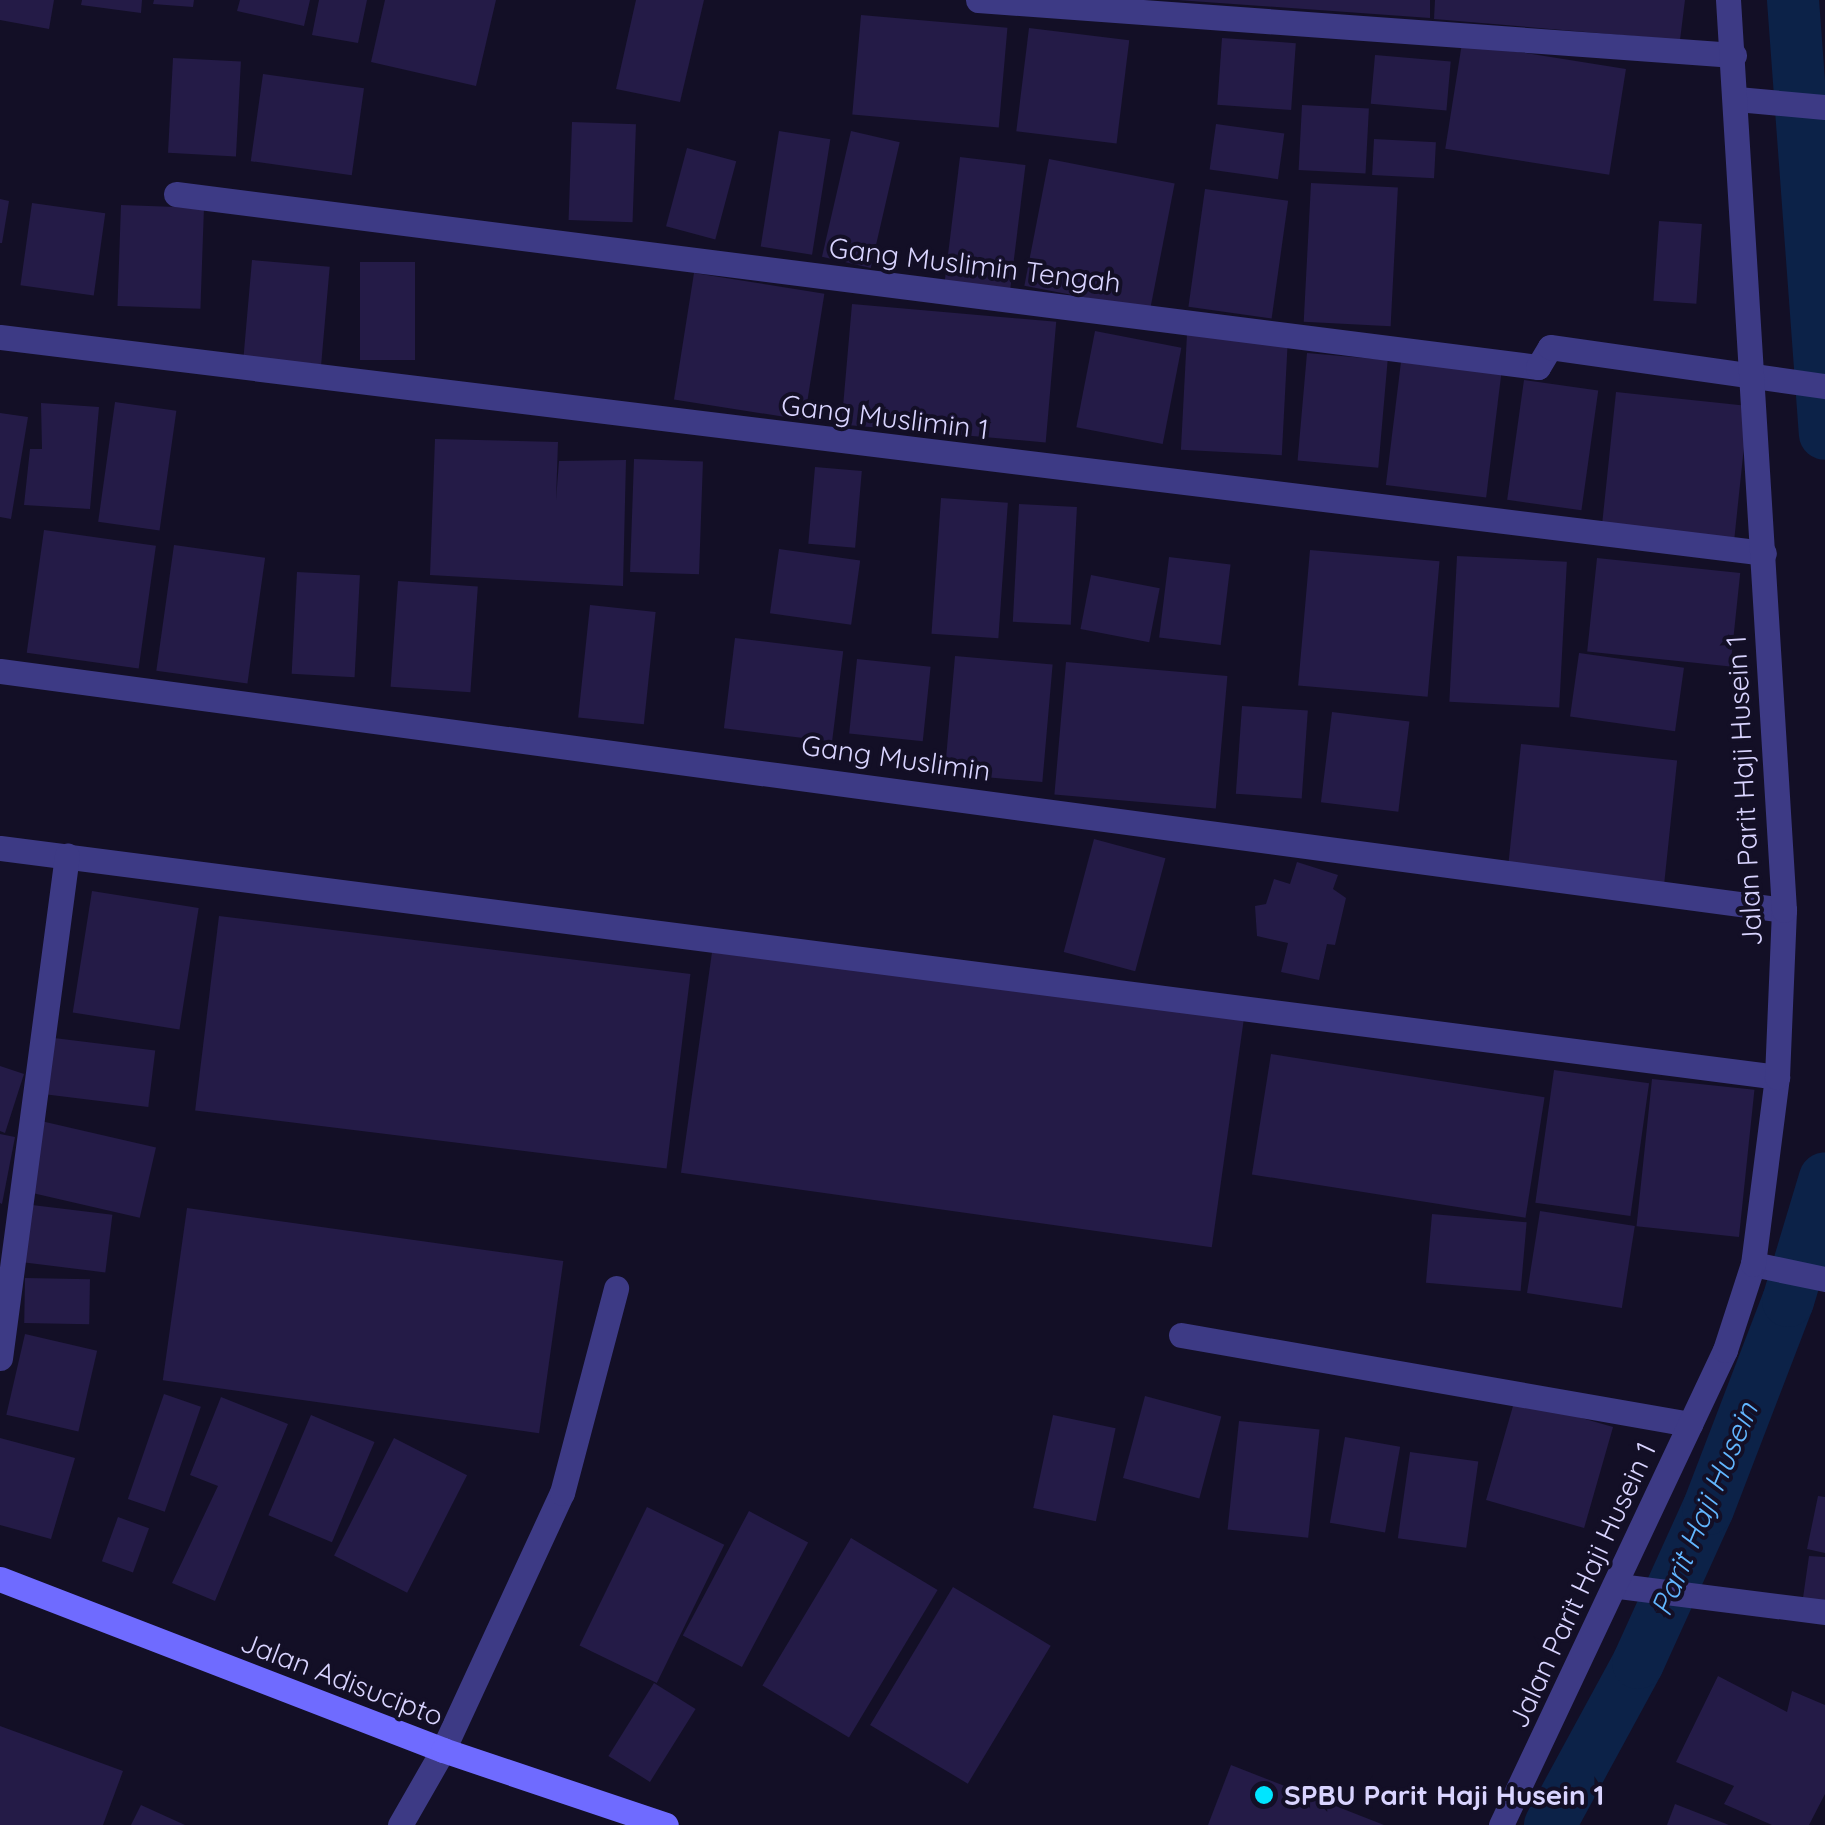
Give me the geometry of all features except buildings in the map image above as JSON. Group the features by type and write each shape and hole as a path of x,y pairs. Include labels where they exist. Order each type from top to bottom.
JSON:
{"main road":[{"name":"Jalan Adisucipto","path":"0,1579 443,1750 666,1825"}],"street":[{"path":"978,0 1734,56"},
{"name":"Jalan Parit Haji Husein 1","path":"1501,1825 1619,1586 1725,1350 1753,1264 1778,1077 1784,910 1771,786 1755,381 1728,0"},
{"path":"1737,100 1825,106"},
{"name":"Gang Muslimin Tengah","path":"176,194 1538,367 1550,347 1755,381"},
{"name":"Gang Muslimin 1","path":"0,338 1764,553"},
{"path":"1755,381 1825,386"},
{"name":"Gang Muslimin","path":"0,672 1784,910"},
{"path":"0,848 1778,1077"},
{"path":"0,1358 67,855"},
{"path":"1753,1264 1786,1266 1825,1278"},
{"path":"400,1825 443,1750 562,1493 616,1288"},
{"path":"1181,1336 1690,1424"},
{"path":"1619,1586 1825,1612"}],"waterway":[{"name":"Parit Haji Husein","path":"1793,0 1825,434"},
{"name":"Parit Haji Husein","path":"1550,1825 1638,1663 1708,1509 1788,1301 1825,1178"}],"place":[{"name":"SPBU Parit Haji Husein 1","path":"1264,1795"}]}
